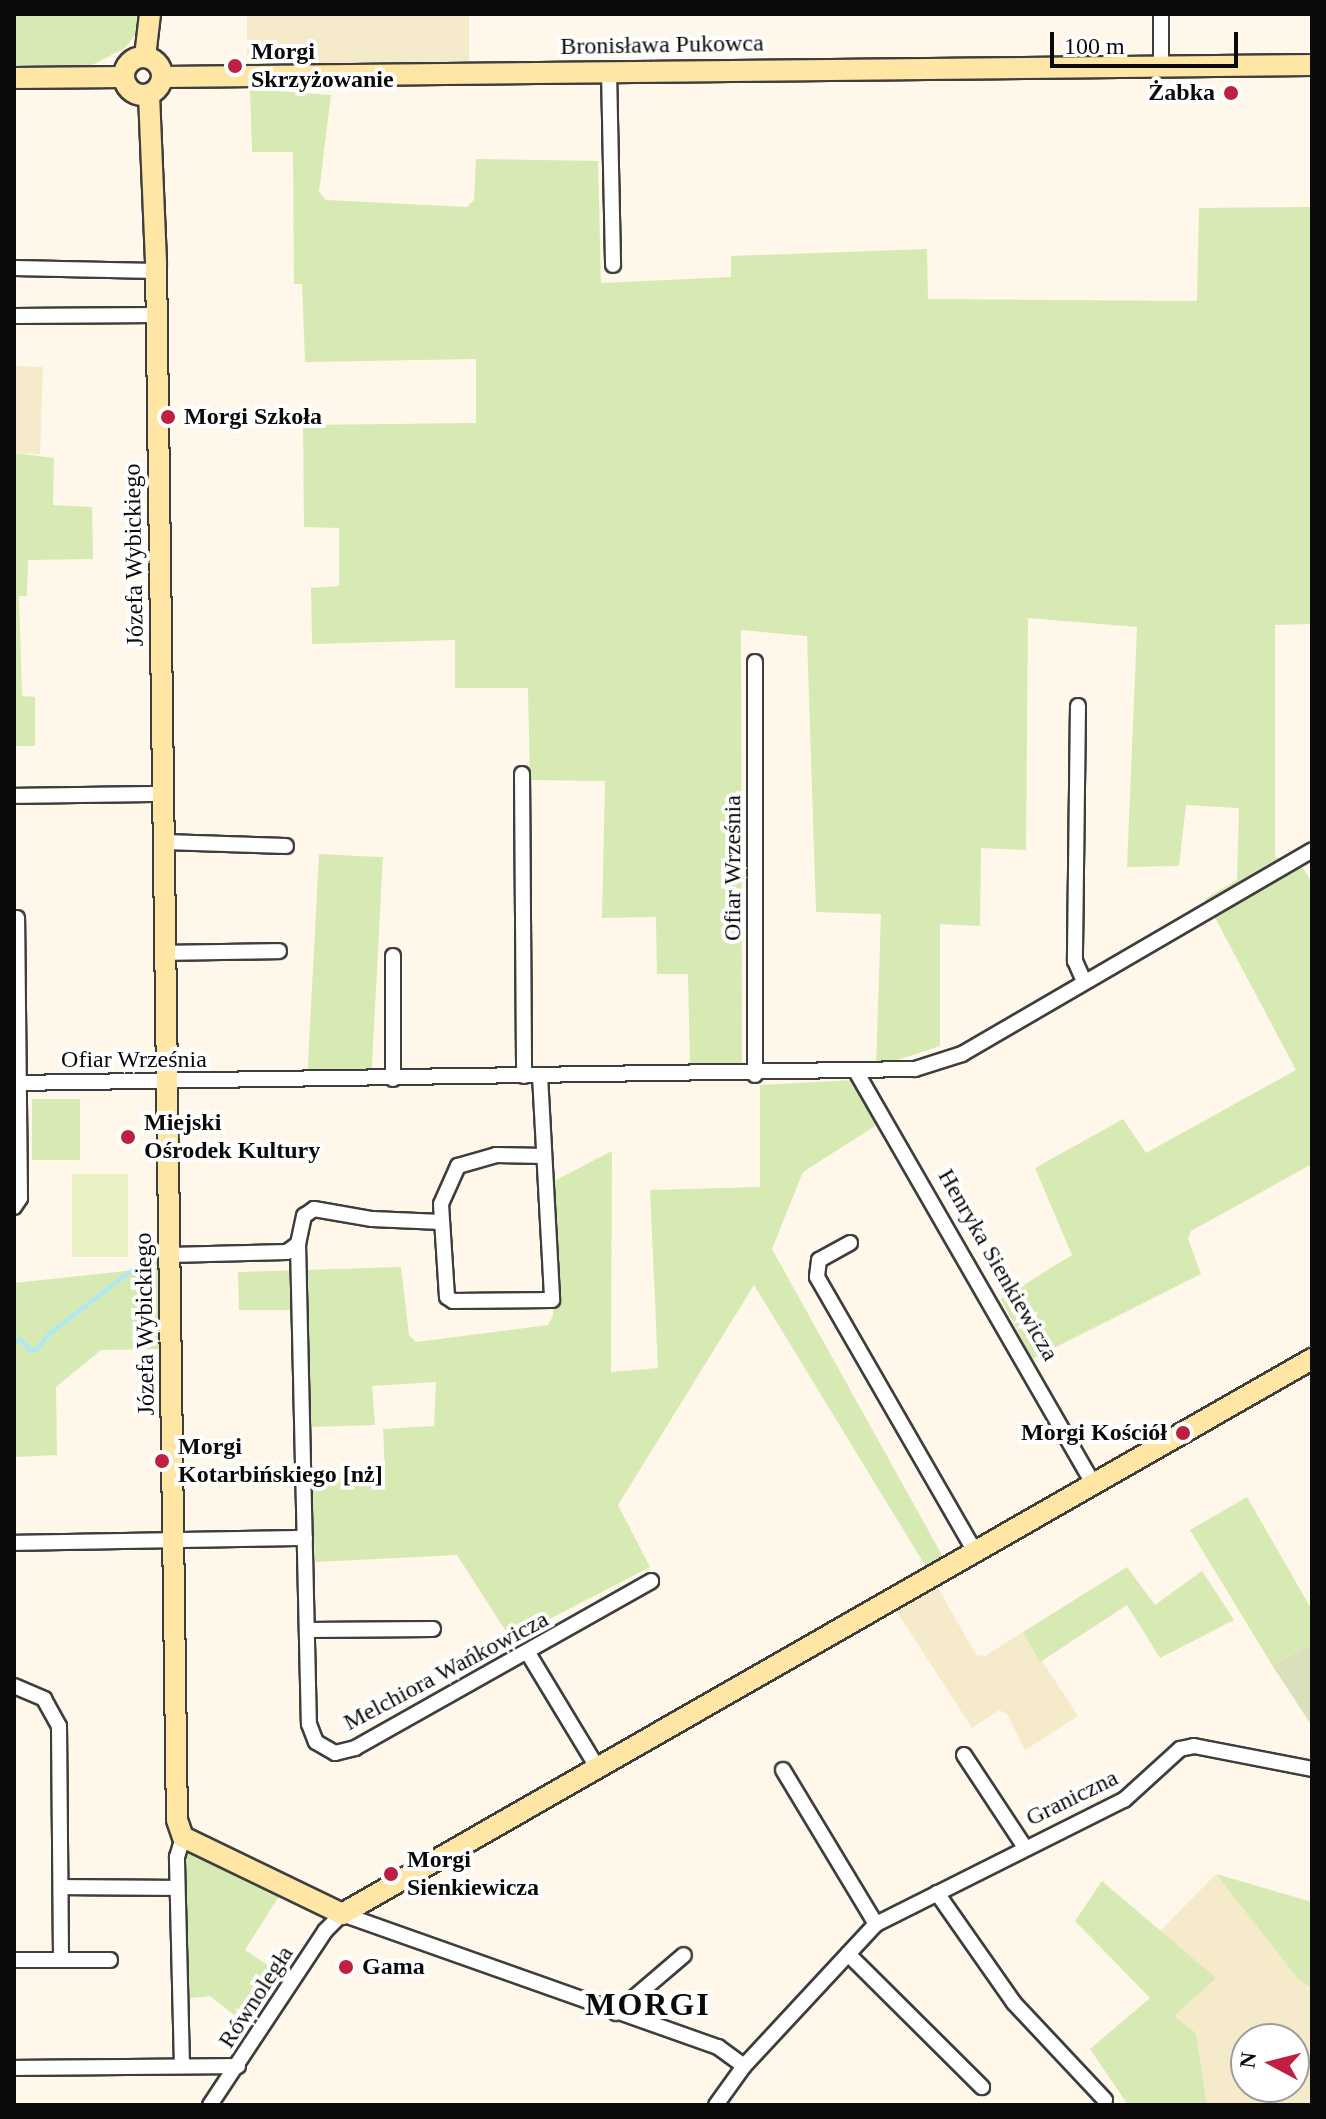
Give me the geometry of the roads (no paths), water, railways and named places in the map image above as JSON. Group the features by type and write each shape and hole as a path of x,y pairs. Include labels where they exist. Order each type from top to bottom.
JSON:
{"street":[{"path":"145,57 150,14"},
{"path":"1161,14 1161,66"},
{"path":"145,57 158,63 163,77 149,95 132,92 124,77 130,62 145,57"},
{"name":"Bronisława Pukowca","path":"163,77 1312,65"},
{"path":"609,71 613,265"},
{"path":"14,78 124,77"},
{"name":"Józefa Wybickiego","path":"149,95 157,315 177,1820 183,1837 177,1857 182,2066"},
{"path":"14,268 156,271"},
{"path":"14,316 157,315"},
{"name":"Ofiar Września","path":"755,662 755,1075"},
{"path":"1078,706 1075,961 1084,981"},
{"path":"522,774 524,1076"},
{"path":"14,796 163,794"},
{"path":"164,842 286,846"},
{"name":"Ofiar Września","path":"17,1083 755,1075 915,1069 962,1054 1312,850"},
{"path":"14,1207 20,1198 17,918"},
{"path":"165,953 279,951"},
{"path":"393,956 393,1079"},
{"name":"Henryka Sienkiewicza","path":"857,1073 1093,1483"},
{"path":"540,1075 552,1300 453,1301 447,1297 441,1222 448,1181 458,1166 496,1155 544,1156"},
{"path":"170,1255 287,1252 298,1244 309,1210 441,1222"},
{"path":"850,1243 819,1260 817,1277 974,1550"},
{"name":"Melchiora Wańkowicza","path":"298,1244 309,1724 316,1742 335,1753 355,1748 651,1581"},
{"path":"342,1914 1312,1359"},
{"path":"14,1543 305,1538"},
{"name":"Melchiora Wańkowicza","path":"308,1630 433,1629"},
{"path":"528,1653 597,1767"},
{"path":"14,1686 44,1699 59,1726 61,1960"},
{"name":"Graniczna","path":"716,2105 744,2066 876,1924 1024,1846 1124,1800 1180,1749 1194,1746 1312,1769"},
{"name":"Graniczna","path":"964,1755 1024,1846"},
{"path":"783,1770 876,1924"},
{"path":"183,1837 342,1914 718,2047 744,2066"},
{"path":"61,1887 177,1888"},
{"path":"937,1893 1014,2003 1105,2100"},
{"name":"Równoległa","path":"210,2105 325,1931 342,1914"},
{"path":"848,1954 982,2087"},
{"path":"616,2013 684,1955"},
{"path":"14,1960 110,1960"},
{"path":"14,2068 238,2066"}],"waterway":[{"path":"14,1343 20,1339 31,1351 37,1349 49,1334 139,1265 156,1263"}],"place":[{"name":"Morgi Skrzyżowanie","path":"235,66"},
{"name":"Żabka","path":"1231,93"},
{"name":"Morgi Szkoła","path":"168,417"},
{"name":"Miejski Ośrodek Kultury","path":"128,1137"},
{"name":"Morgi Kościół","path":"1183,1433"},
{"name":"Morgi Kotarbińskiego [nż]","path":"162,1461"},
{"name":"Morgi Sienkiewicza","path":"391,1874"},
{"name":"Gama","path":"346,1967"}],"district":[{"name":"MORGI","path":"648,2004"}]}
